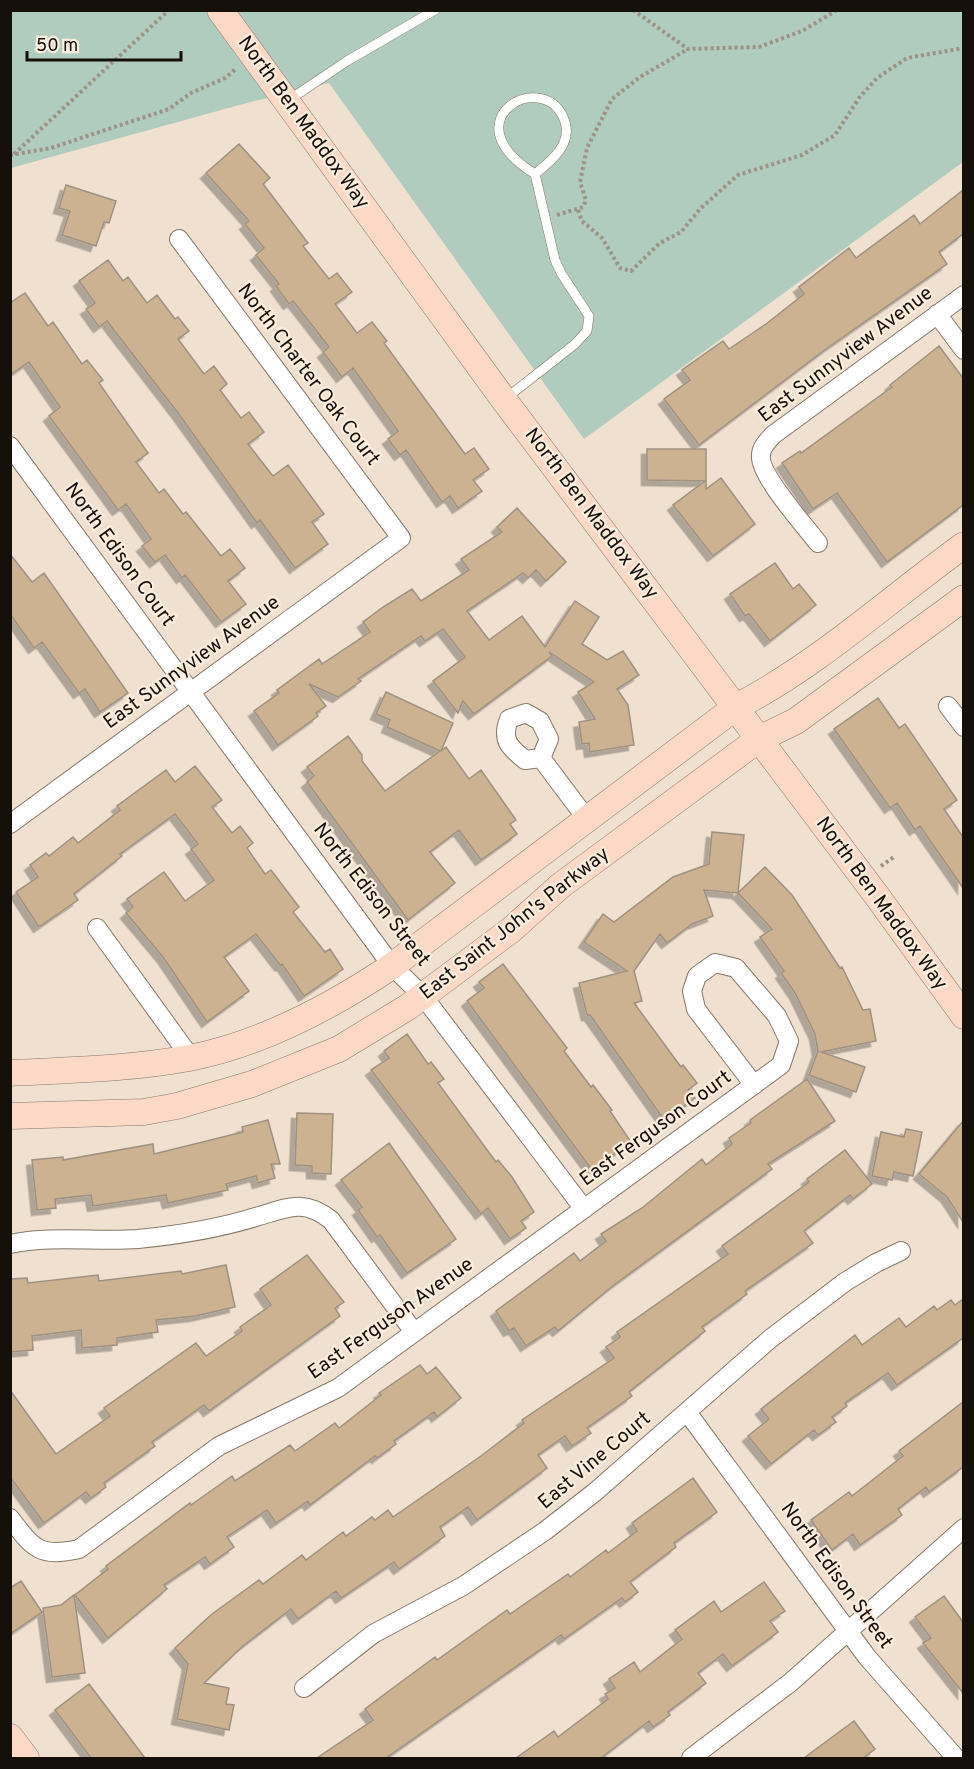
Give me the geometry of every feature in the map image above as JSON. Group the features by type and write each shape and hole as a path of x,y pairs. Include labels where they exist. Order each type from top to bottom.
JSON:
{"main road":[{"name":"North Ben Maddox Way","path":"220,10 504,400 736,707 963,1016"},
{"name":"East Saint John's Parkway","path":"10,1073 138,1066 191,1058 240,1044 294,1023 392,966 736,707 772,688 852,632 963,545"},
{"name":"East Saint John's Parkway","path":"10,1116 144,1112 243,1087 339,1049 423,996 511,930 560,886 759,739 796,721 963,598"},
{"path":"10,1737 26,1758"}],"street":[{"name":"North Charter Oak Court","path":"179,239 401,538"},
{"name":"East Sunnyview Avenue","path":"818,543 770,479 760,455 773,435 963,294"},
{"path":"937,314 963,350"},
{"name":"North Edison Court","path":"10,446 191,691"},
{"name":"East Sunnyview Avenue","path":"10,824 401,538"},
{"name":"North Edison Street","path":"191,691 392,966 423,996 584,1209"},
{"path":"948,706 963,727"},
{"name":"East Saint John's Parkway","path":"541,758 586,818"},
{"path":"97,928 191,1058"},
{"name":"East Ferguson Court","path":"584,1209 754,1085 781,1065 789,1041 777,1016 736,968 715,963 697,976 692,991 696,1009 754,1085"},
{"path":"10,1244 75,1239 137,1239 239,1222 294,1206 315,1208 332,1220 414,1332"},
{"name":"East Ferguson Avenue","path":"10,1518 30,1544 40,1550 52,1554 79,1549 219,1446 338,1388 584,1209"},
{"name":"East Vine Court","path":"304,1688 373,1634 463,1586 546,1531 595,1492 770,1340 845,1282 876,1263 902,1251"},
{"name":"North Edison Street","path":"687,1412 889,1684 956,1758"},
{"path":"691,1758 791,1682 963,1528"}],"lane":[{"path":"287,101 347,61 435,10"},
{"path":"504,400 575,344 587,331 589,316 561,273 535,174 518,164 505,150 498,136 499,123 504,111 516,102 542,97 554,103 562,113 567,128 564,145 552,161 535,174"}],"path":[{"path":"12,155 169,10"},
{"path":"633,10 688,49"},
{"path":"545,217 583,207 586,200 580,182 587,148 612,99 640,76 688,49 759,47 802,31 837,10"},
{"path":"578,210 582,221 602,237 620,268 631,271 660,243 681,232 700,209 738,175 802,155 835,135 859,98 877,78 907,58 963,48"},
{"path":"12,155 51,148 169,109 190,93 225,78 254,56"}],"green space":[{"path":"11,11 963,11 963,162 584,439 329,83 243,104 11,168"}],"building":[{"path":"239,144 270,178 263,184 308,243 303,246 329,279 337,273 352,292 335,304 357,333 372,322 387,341 384,343 465,454 474,448 489,469 473,480 482,491 458,508 450,496 442,502 406,450 400,455 388,439 398,431 353,368 342,377 323,352 329,347 293,301 289,304 276,286 279,284 256,255 264,248 245,224 249,221 206,173"},
{"path":"66,185 116,201 109,223 104,222 96,246 62,235 70,211 59,208"},
{"path":"963,190 963,234 939,252 947,264 826,349 699,445 664,399 690,380 682,370 723,341 729,349 766,324 804,294 799,287 849,248 856,258 914,215 920,224"},
{"path":"108,260 123,281 128,277 147,303 157,295 175,319 178,317 189,331 178,339 204,374 214,366 227,384 220,390 241,418 249,412 264,432 248,444 273,476 288,465 324,514 312,522 328,544 295,568 260,520 257,523 178,413 107,321 99,327 86,309 95,303 79,281"},
{"path":"25,293 48,326 53,322 82,364 87,360 103,380 99,383 148,453 136,462 159,493 164,489 183,514 186,512 221,556 230,549 245,568 228,581 246,604 221,622 185,575 182,578 165,555 155,562 142,546 151,539 126,504 118,510 49,416 60,407 29,362 10,375 10,303"},
{"path":"939,346 963,378 963,505 887,562 837,493 813,509 782,463 800,451 801,453 892,387 890,385"},
{"path":"647,449 706,449 706,489 721,478 755,524 713,556 673,505 705,481 647,480"},
{"path":"517,508 566,562 546,581 536,570 528,578 523,573 467,611 489,640 522,616 545,647 575,601 599,617 582,644 607,660 623,651 639,675 617,689 628,705 634,745 590,752 589,743 582,744 579,722 595,719 578,692 594,682 549,652 552,656 474,714 463,701 458,713 433,681 465,657 443,629 425,641 421,636 358,679 361,681 338,697 309,684 326,706 316,713 318,716 278,745 254,711 279,693 277,690 319,659 322,664 370,632 363,622 383,607 412,589 421,601 469,570 461,559 502,532 497,527"},
{"path":"10,554 32,582 44,573 128,693 100,712 85,689 79,693 42,642 34,648 10,614"},
{"path":"775,563 793,589 799,584 816,605 770,641 749,614 745,616 730,594"},
{"path":"386,692 453,723 441,751 446,747 469,779 481,770 516,820 510,824 517,834 481,860 459,830 430,852 455,883 408,920 307,782 314,776 307,767 348,736 362,755 362,761 385,791 440,751 387,727 390,720 376,714"},
{"path":"878,698 899,728 905,724 957,800 944,809 963,837 963,888 920,826 915,830 897,803 890,808 834,729"},
{"path":"195,766 222,800 212,807 232,833 240,826 253,843 247,848 265,874 271,870 299,907 293,912 325,952 330,949 343,969 304,996 282,964 280,965 256,934 224,957 249,991 207,1022 163,957 126,913 133,907 127,899 164,872 185,901 214,880 191,849 198,844 175,814 120,854 122,856 74,894 78,900 39,927 16,892 38,877 30,865 46,853 49,856 73,837 78,843 120,810 117,806 166,770 175,782"},
{"path":"712,832 744,835 738,893 704,890 713,916 692,924 667,943 660,934 634,971 642,1001 634,1003 681,1067 683,1065 697,1083 688,1090 695,1098 664,1120 590,1015 587,1015 579,983 627,971 584,942 603,914 614,922 673,877 709,864"},
{"path":"765,867 792,895 840,968 842,967 863,1010 870,1009 876,1041 821,1052 865,1067 856,1092 809,1075 818,1051 815,1034 795,993 781,973 784,971 760,937 772,929 738,893"},
{"path":"503,964 567,1048 564,1051 612,1110 610,1111 631,1142 592,1170 467,1001 484,988 479,982"},
{"path":"407,1034 428,1064 431,1062 444,1079 438,1083 496,1162 498,1160 512,1177 534,1212 521,1221 526,1228 510,1239 488,1208 481,1214 371,1070 389,1058 384,1051"},
{"path":"807,1079 835,1121 768,1164 772,1169 614,1285 558,1331 555,1327 526,1346 514,1328 509,1331 496,1311 574,1253 580,1261 606,1241 601,1234 642,1208 702,1159 706,1165 732,1144 729,1138 751,1123 750,1120"},
{"path":"297,1113 333,1114 331,1174 312,1173 312,1166 295,1165"},
{"path":"268,1120 280,1164 271,1164 275,1178 258,1183 256,1176 226,1184 228,1190 168,1203 166,1195 93,1206 91,1195 55,1199 56,1208 37,1210 32,1160 63,1157 63,1160 153,1144 154,1154 243,1132 242,1127"},
{"path":"963,1121 963,1222 947,1197 919,1174"},
{"path":"906,1129 922,1132 913,1176 894,1172 892,1180 872,1176 881,1132 904,1137"},
{"path":"389,1143 456,1239 407,1273 380,1235 377,1237 358,1210 362,1207 341,1180"},
{"path":"845,1150 872,1184 853,1199 850,1195 804,1231 813,1243 745,1291 747,1294 702,1327 705,1331 629,1392 632,1396 587,1428 591,1433 572,1446 565,1436 538,1455 547,1468 477,1520 468,1507 440,1527 445,1536 399,1569 394,1562 341,1598 336,1591 298,1619 291,1609 243,1646 204,1683 229,1688 226,1704 234,1705 229,1730 177,1719 188,1664 175,1648 212,1614 259,1580 263,1584 302,1555 306,1560 343,1532 346,1536 372,1517 375,1520 388,1510 393,1517 481,1456 524,1423 522,1420 614,1358 606,1347 620,1337 617,1332 728,1254 722,1246 809,1182 807,1179"},
{"path":"307,1255 344,1302 335,1308 340,1316 209,1411 204,1405 152,1442 155,1446 104,1483 106,1487 91,1498 86,1492 44,1523 10,1477 10,1390 56,1454 110,1416 104,1408 196,1343 206,1356 242,1331 240,1327 271,1305 260,1289"},
{"path":"226,1265 235,1307 195,1316 156,1320 158,1332 117,1338 117,1345 82,1348 81,1330 32,1336 33,1350 10,1352 10,1279 27,1278 28,1283 98,1275 99,1281 181,1271 182,1274"},
{"path":"963,1299 963,1338 897,1385 888,1373 845,1403 847,1406 832,1417 836,1422 818,1435 814,1430 771,1464 748,1436 769,1419 761,1409 855,1335 862,1345 899,1318 906,1327 934,1306 937,1310 951,1300 955,1305"},
{"path":"420,1365 427,1374 436,1367 461,1398 437,1417 434,1412 394,1441 396,1444 377,1458 375,1456 310,1505 308,1501 276,1523 267,1510 227,1537 234,1547 210,1564 205,1557 164,1585 167,1589 108,1638 75,1595 108,1569 106,1566 190,1503 191,1505 232,1476 235,1481 290,1445 295,1451 335,1423 339,1428 381,1395 379,1393"},
{"path":"963,1402 963,1467 929,1492 926,1487 898,1509 902,1515 860,1545 853,1534 832,1550 811,1520 849,1492 852,1496 903,1456 899,1451"},
{"path":"693,1478 717,1512 674,1543 676,1547 630,1582 638,1592 625,1602 622,1598 564,1639 561,1635 386,1758 317,1758 373,1720 365,1709 401,1682 435,1657 437,1660 507,1610 510,1614 568,1574 570,1577 606,1550 608,1553 637,1531 632,1523"},
{"path":"21,1581 42,1612 10,1634 10,1588"},
{"path":"764,1582 785,1611 770,1621 778,1632 732,1666 723,1654 698,1673 706,1683 668,1712 670,1715 653,1727 649,1721 601,1758 516,1758 554,1731 558,1737 608,1699 605,1694 615,1688 609,1679 634,1662 640,1672 682,1639 675,1630 714,1601 721,1612"},
{"path":"74,1595 85,1673 52,1677 43,1608 61,1605"},
{"path":"944,1596 963,1622 963,1693 923,1643 931,1638 915,1617"},
{"path":"89,1684 145,1758 91,1758 55,1710"},
{"path":"854,1721 875,1749 863,1758 804,1758"}]}
